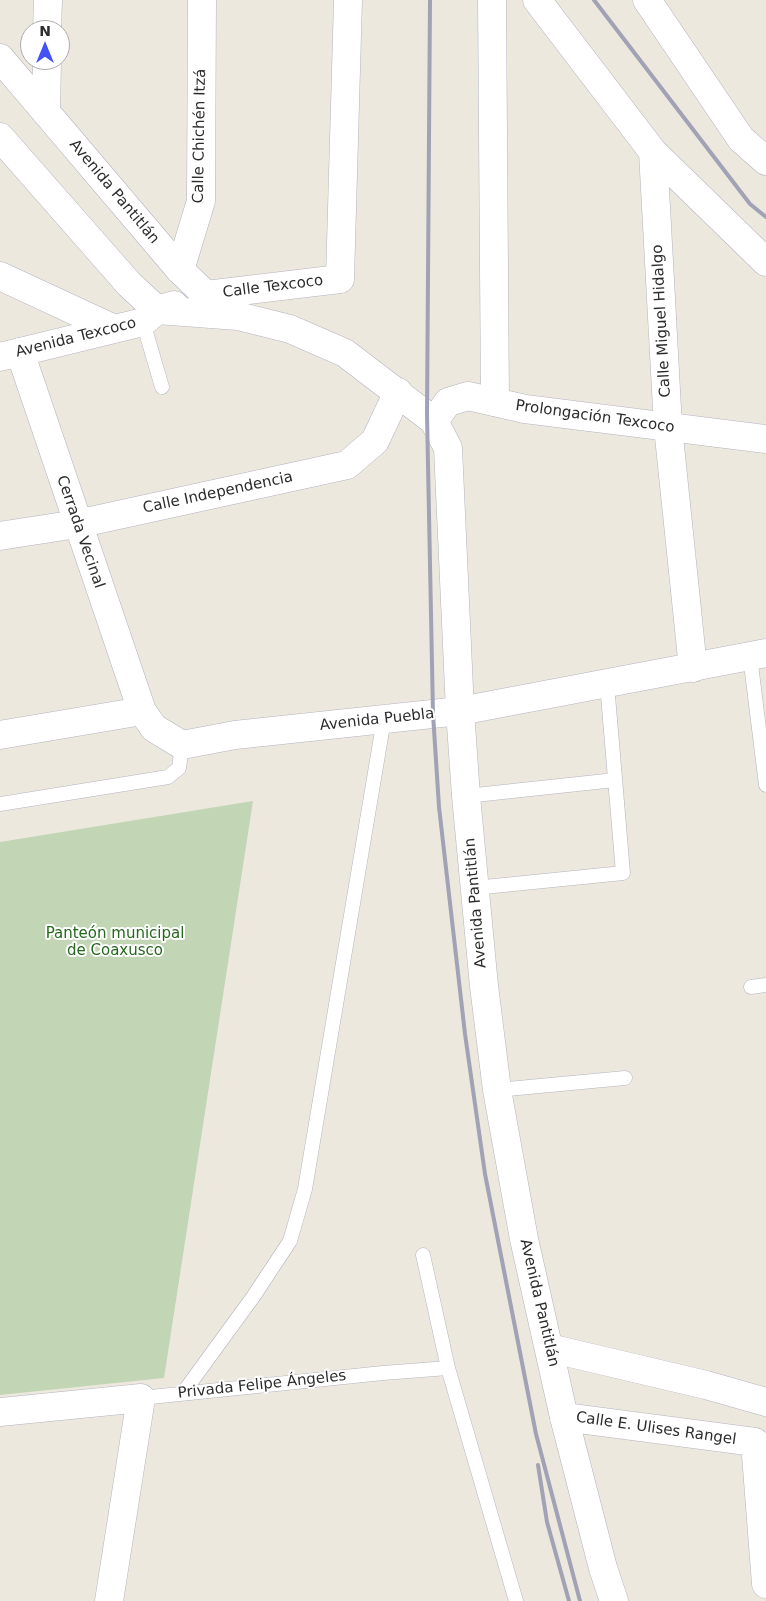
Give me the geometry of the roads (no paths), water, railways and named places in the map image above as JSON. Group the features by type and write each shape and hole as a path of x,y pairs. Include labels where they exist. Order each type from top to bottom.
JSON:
{"street":[{"path":"47,20 48,0"},
{"name":"Calle Chichén Itzá","path":"180,270 201,201 202,0"},
{"name":"Calle Texcoco","path":"206,294 340,279 348,0"},
{"path":"492,0 495,402"},
{"path":"537,0 653,152 766,262"},
{"path":"647,0 741,139 766,161"},
{"path":"668,0 670,36"},
{"name":"Avenida Pantitlán","path":"0,58 180,270 206,294 238,316"},
{"path":"46,112 47,70"},
{"path":"0,137 129,284 150,316"},
{"name":"Calle Miguel Hidalgo","path":"653,152 668,427 693,668"},
{"path":"0,276 112,328"},
{"name":"Avenida Texcoco","path":"10,355 112,328 150,316 206,294"},
{"name":"Avenida Pantitlán","path":"150,316 238,316 290,329 345,353 434,421 448,448 460,711 466,796 484,986 497,1090 524,1239 564,1417 603,1568 614,1601"},
{"name":"Cerrada Vecinal","path":"10,355 77,524 142,711"},
{"name":"Calle Independencia","path":"0,536 77,524 348,465 375,440 398,392"},
{"name":"Prolongación Texcoco","path":"434,421 448,402 468,396 525,408 766,438"},
{"name":"Avenida Puebla","path":"182,745 235,735 460,711 693,668 758,654"},
{"path":"0,736 142,711 154,728 182,745"},
{"path":"549,1348 706,1385 766,1402"},
{"path":"0,1412 141,1398 109,1601"},
{"name":"Calle E. Ulises Rangel","path":"564,1417 755,1442 766,1584"}],"lane":[{"path":"150,316 162,387"},
{"path":"758,654 766,785"},
{"path":"474,888 624,873 607,684"},
{"path":"183,1393 254,1297 290,1241 305,1189 384,719"},
{"path":"0,804 168,777 179,768 182,745"},
{"path":"466,796 615,780"},
{"path":"751,987 766,985"},
{"path":"497,1090 625,1078"},
{"path":"423,1255 448,1368 516,1601"},
{"name":"Privada Felipe Ángeles","path":"141,1398 448,1368"}],"railway":[{"path":"430,0 427,414 433,714 439,807 465,1034 485,1174 536,1434 580,1601"},
{"path":"594,0 750,204 766,217"},
{"path":"538,1465 547,1522 569,1601"}],"park label":[{"name":"Panteón municipal de Coaxusco","path":"115,942"}]}
